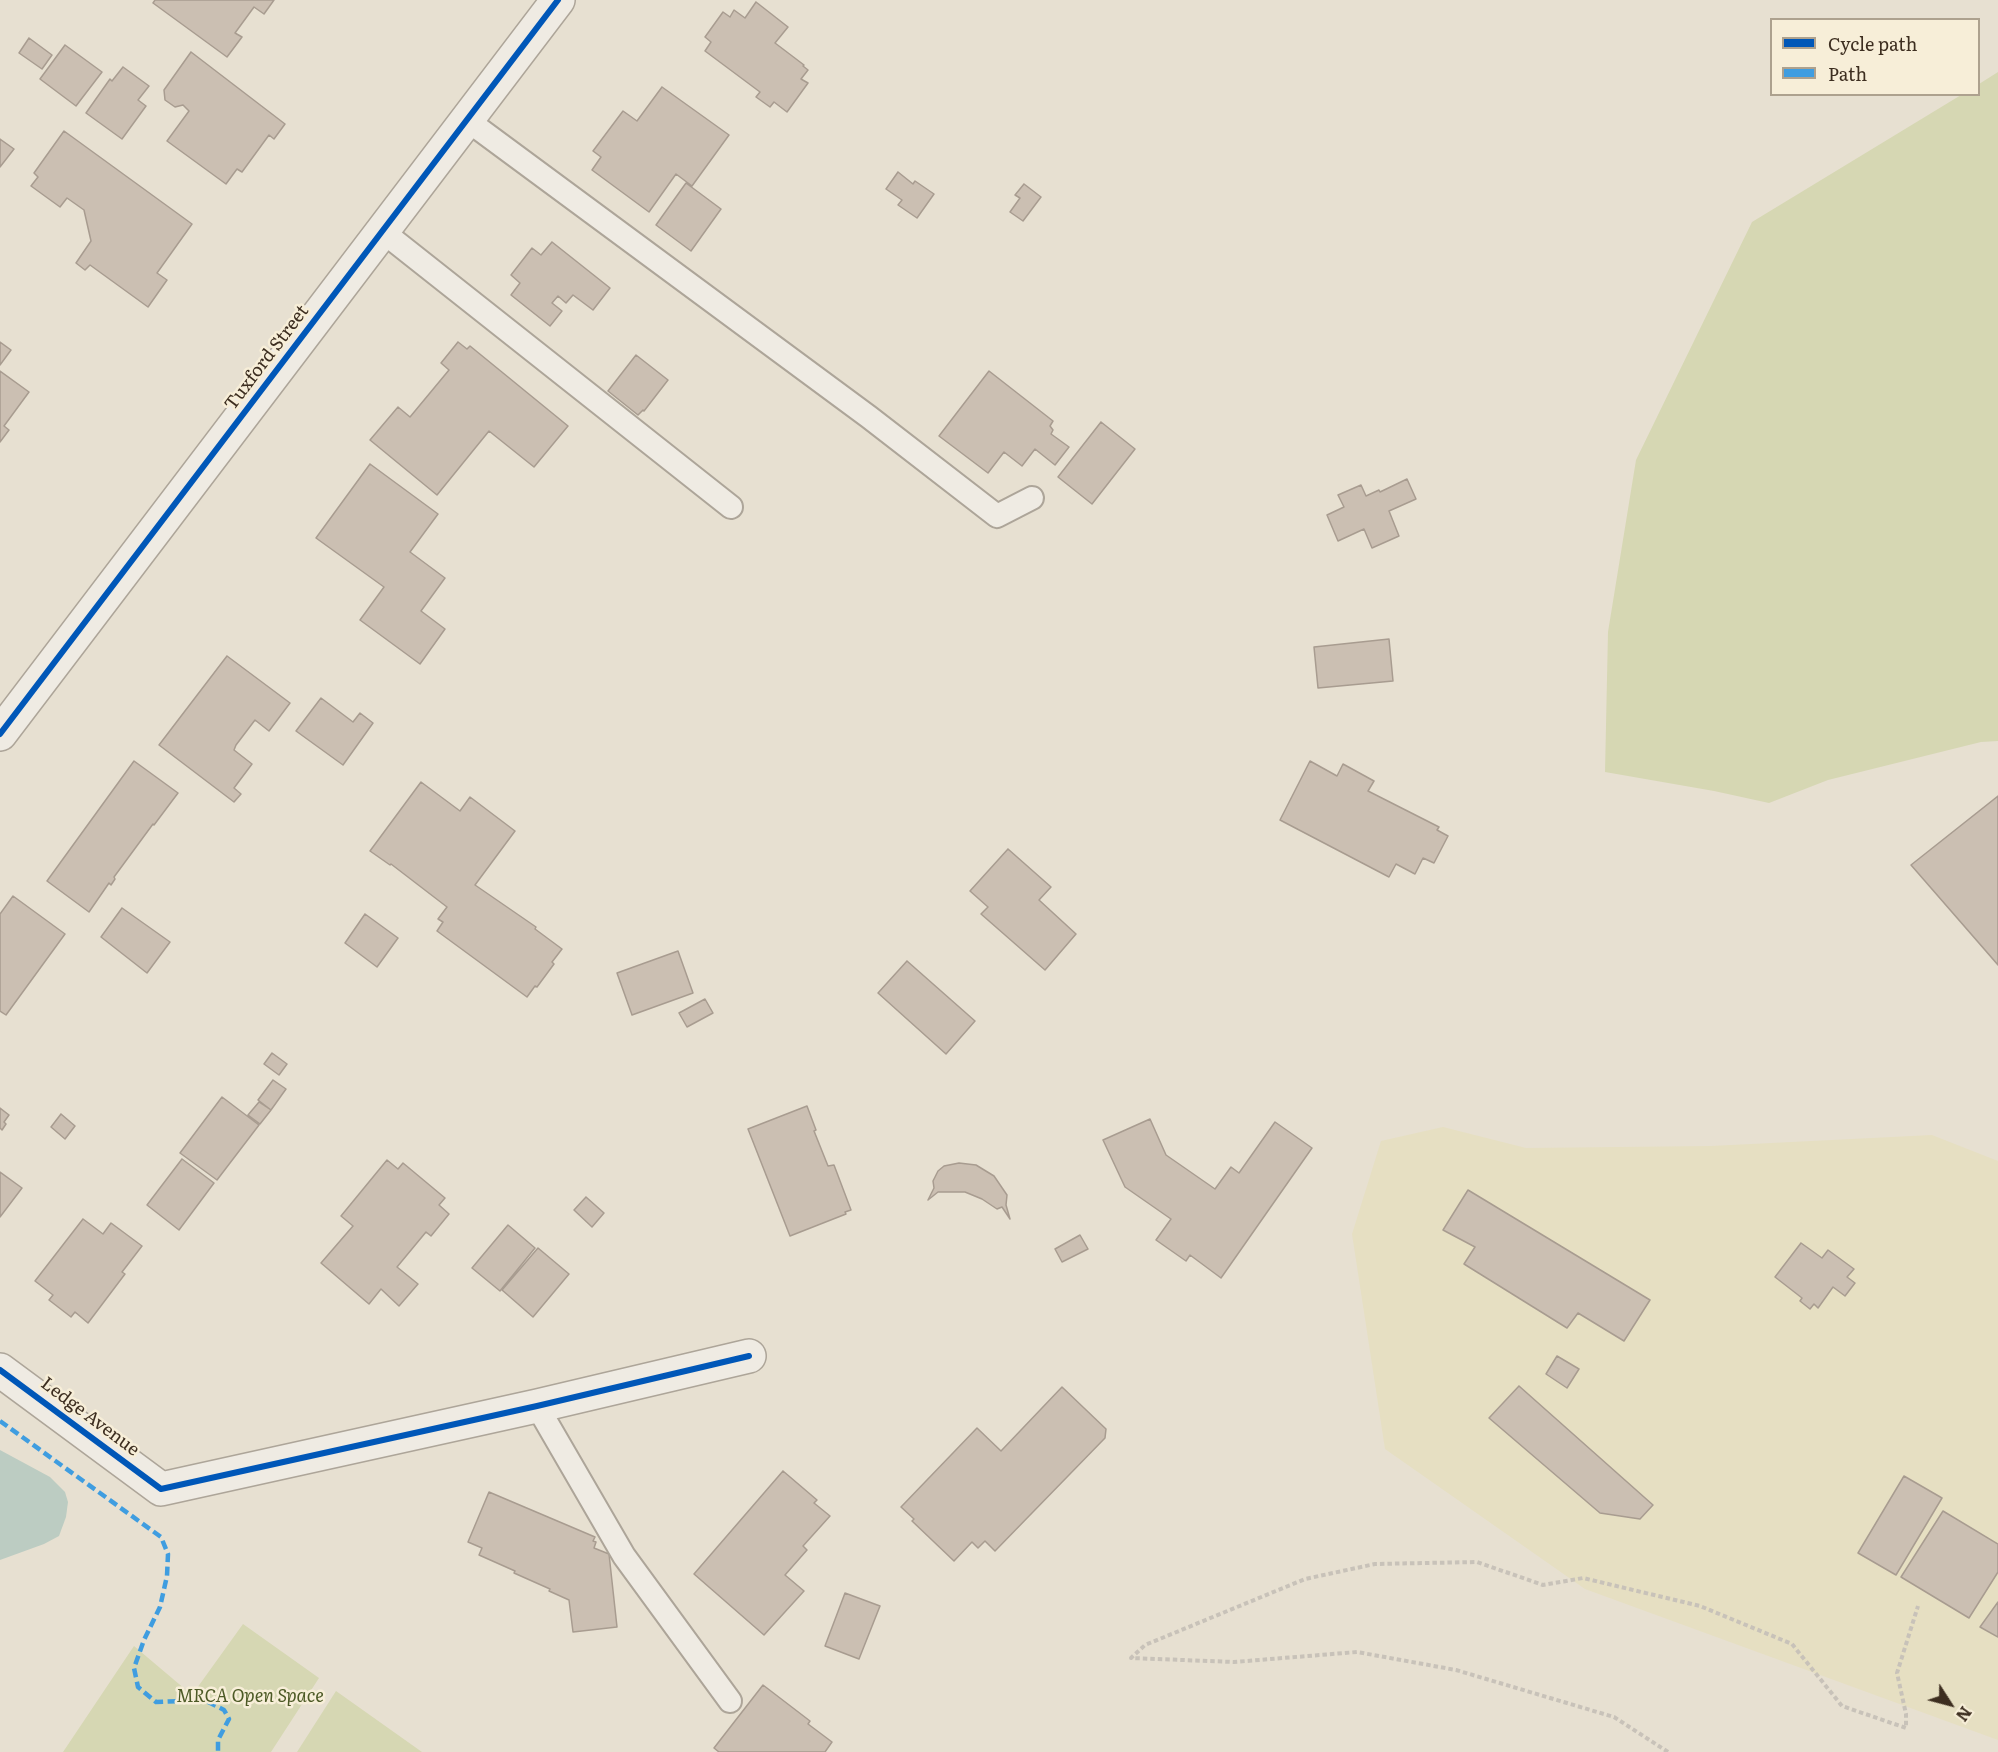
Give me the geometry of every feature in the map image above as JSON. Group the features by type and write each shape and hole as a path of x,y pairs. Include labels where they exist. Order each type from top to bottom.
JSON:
{"street":[{"name":"Tuxford Street","path":"0,734 558,0"},
{"path":"537,1406 749,1356"},
{"name":"Ledge Avenue","path":"0,1370 161,1489 537,1406"}],"lane":[{"path":"467,120 869,417 997,516 1032,498"},
{"path":"382,231 730,507"},
{"path":"537,1406 624,1556 730,1701"}],"path":[{"path":"1668,1752 1614,1717 1456,1670 1357,1652 1234,1662 1131,1658 1145,1645 1305,1580 1375,1564 1477,1562 1543,1585 1583,1578 1700,1606 1791,1644 1842,1706 1906,1728 1906,1714 1897,1673 1918,1606"}],"shaded area":[{"path":"1443,1127 1526,1148 1711,1146 1932,1135 1998,1161 1998,1740 1585,1589 1385,1449 1352,1234 1381,1141"},
{"path":"0,1450 50,1477 65,1492 68,1502 66,1517 59,1536 0,1560"}],"green space":[{"path":"1998,72 1998,741 1981,742 1828,780 1769,803 1605,772 1608,632 1636,460 1752,222 1959,96 1980,96 1980,83"},
{"name":"MRCA Open Space","path":"243,1624 319,1678 271,1752 63,1752 134,1646 192,1695"},
{"name":"MRCA Open Space","path":"336,1691 422,1752 297,1752"}],"building":[{"path":"155,0 274,0 264,14 254,7 235,33 242,37 227,57 153,3"},
{"path":"756,2 788,27 775,43 808,70 801,79 808,83 787,112 774,102 770,107 756,97 760,92 705,51 711,42 705,37 723,12 730,17 734,10 745,18"},
{"path":"29,38 52,55 42,69 19,53"},
{"path":"65,45 102,72 76,106 40,79"},
{"path":"191,52 285,124 274,139 269,135 242,172 237,169 226,184 167,141 189,111 183,105 175,107 165,100 164,90"},
{"path":"123,67 149,86 138,100 146,106 122,139 86,113 110,79 112,81"},
{"path":"662,87 729,135 692,186 676,174 649,212 592,170 601,157 593,151 623,111 637,121"},
{"path":"64,131 192,224 157,273 167,280 148,307 90,265 85,270 76,263 91,241 84,210 67,198 60,207 31,186 38,177 34,173"},
{"path":"0,139 14,149 0,167"},
{"path":"898,172 913,184 915,181 934,194 917,218 898,205 902,200 886,189"},
{"path":"686,183 721,209 691,251 656,225"},
{"path":"1024,184 1041,197 1023,221 1010,212 1020,198 1015,195"},
{"path":"552,242 610,288 593,310 573,295 566,303 558,296 552,303 562,311 550,326 511,295 520,283 511,275 532,248 541,255"},
{"path":"0,342 11,350 0,365"},
{"path":"458,342 467,349 470,346 568,426 534,467 489,431 437,495 370,440 398,407 410,417 449,370 441,363"},
{"path":"636,355 668,380 644,411 638,415 608,391"},
{"path":"0,371 29,392 4,426 9,430 0,442"},
{"path":"989,371 1053,421 1050,426 1053,430 1051,434 1069,447 1055,465 1035,449 1022,466 1004,452 988,473 939,436"},
{"path":"1101,422 1135,449 1092,504 1058,477"},
{"path":"370,464 438,514 410,552 445,578 421,611 445,629 420,664 360,620 384,587 316,538"},
{"path":"1407,479 1416,499 1389,511 1399,536 1372,548 1364,529 1338,541 1327,515 1344,507 1338,495 1361,485 1366,496"},
{"path":"1389,639 1393,681 1318,688 1314,647"},
{"path":"227,656 290,703 269,731 255,720 236,745 234,750 252,764 234,788 241,794 234,802 159,745"},
{"path":"321,698 353,722 360,713 373,723 343,765 296,731"},
{"path":"134,761 178,793 89,912 47,881"},
{"path":"1310,761 1337,776 1343,764 1374,781 1368,791 1439,827 1437,830 1448,836 1434,863 1423,858 1415,874 1396,864 1389,877 1280,820"},
{"path":"421,782 460,811 470,797 515,831 475,885 536,927 535,929 562,949 552,962 554,964 527,997 437,931 443,922 438,919 447,907 391,864 370,851"},
{"path":"1998,796 1998,965 1911,865"},
{"path":"1008,849 1051,887 1039,900 1076,934 1045,970 981,914 988,907 970,891"},
{"path":"13,896 65,934 6,1015 0,1011 0,914"},
{"path":"122,908 170,942 147,973 101,937"},
{"path":"365,914 398,938 377,967 345,943"},
{"path":"678,951 693,993 632,1015 617,973"},
{"path":"907,961 975,1021 946,1054 878,993"},
{"path":"705,999 713,1013 687,1027 679,1013"},
{"path":"272,1053 287,1064 279,1075 264,1064"},
{"path":"273,1080 286,1089 271,1110 258,1100"},
{"path":"222,1097 259,1125 217,1180 180,1153"},
{"path":"259,1102 271,1110 260,1124 248,1115"},
{"path":"807,1106 828,1166 834,1165 851,1210 790,1236 748,1129"},
{"path":"0,1108 9,1115 2,1130 0,1128"},
{"path":"61,1114 75,1126 65,1139 51,1127"},
{"path":"1150,1119 1166,1155 1215,1189 1231,1167 1239,1173 1275,1122 1312,1148 1221,1278 1190,1255 1186,1261 1156,1240 1171,1219 1125,1187 1103,1140"},
{"path":"182,1159 214,1183 179,1230 147,1205"},
{"path":"387,1160 398,1169 403,1163 445,1198 439,1205 449,1214 431,1236 426,1232 397,1267 418,1284 399,1306 381,1289 369,1304 321,1263 353,1226 341,1216"},
{"path":"959,1163 976,1165 994,1176 1007,1195 1006,1205 1010,1219 1002,1207 997,1209 965,1192 938,1192 928,1200 938,1171 944,1166"},
{"path":"0,1172 22,1188 0,1217"},
{"path":"1468,1190 1650,1300 1624,1341 1578,1313 1567,1328 1464,1264 1475,1247 1443,1230"},
{"path":"586,1197 604,1213 592,1227 574,1210"},
{"path":"83,1219 103,1234 111,1223 142,1246 122,1272 125,1274 88,1323 75,1312 71,1317 49,1300 53,1295 35,1281"},
{"path":"508,1225 535,1248 500,1291 472,1268"},
{"path":"1080,1235 1088,1249 1062,1262 1055,1249"},
{"path":"1801,1243 1822,1258 1828,1250 1854,1269 1847,1277 1855,1283 1845,1296 1833,1287 1818,1308 1814,1304 1810,1309 1800,1301 1802,1298 1775,1277"},
{"path":"538,1248 569,1274 533,1317 502,1290"},
{"path":"1557,1356 1579,1369 1567,1388 1546,1374"},
{"path":"1519,1386 1653,1505 1640,1519 1600,1513 1489,1418"},
{"path":"1062,1387 1106,1429 1105,1438 995,1551 985,1541 978,1548 972,1542 954,1561 912,1521 914,1519 901,1507 977,1428 1001,1451"},
{"path":"783,1471 817,1500 814,1503 830,1516 803,1546 807,1550 785,1575 804,1591 764,1635 694,1574"},
{"path":"1904,1476 1942,1498 1896,1575 1858,1553"},
{"path":"489,1492 595,1537 594,1548 609,1554 617,1627 573,1632 569,1600 479,1555 482,1548 468,1542"},
{"path":"1943,1511 1998,1544 1998,1572 1969,1618 1901,1577"},
{"path":"845,1593 880,1606 859,1659 825,1646"},
{"path":"1998,1602 1998,1637 1980,1627"},
{"path":"763,1685 810,1721 808,1724 832,1742 825,1752 719,1752 714,1748"}],"marked path":[{"path":"0,1421 161,1537 168,1554 167,1576 160,1607 134,1668 138,1687 156,1702 204,1700 224,1710 229,1719 218,1740 218,1752"}],"cycle path":[{"path":"0,734 558,0"},
{"path":"0,1370 161,1489 537,1406 749,1356"}]}
